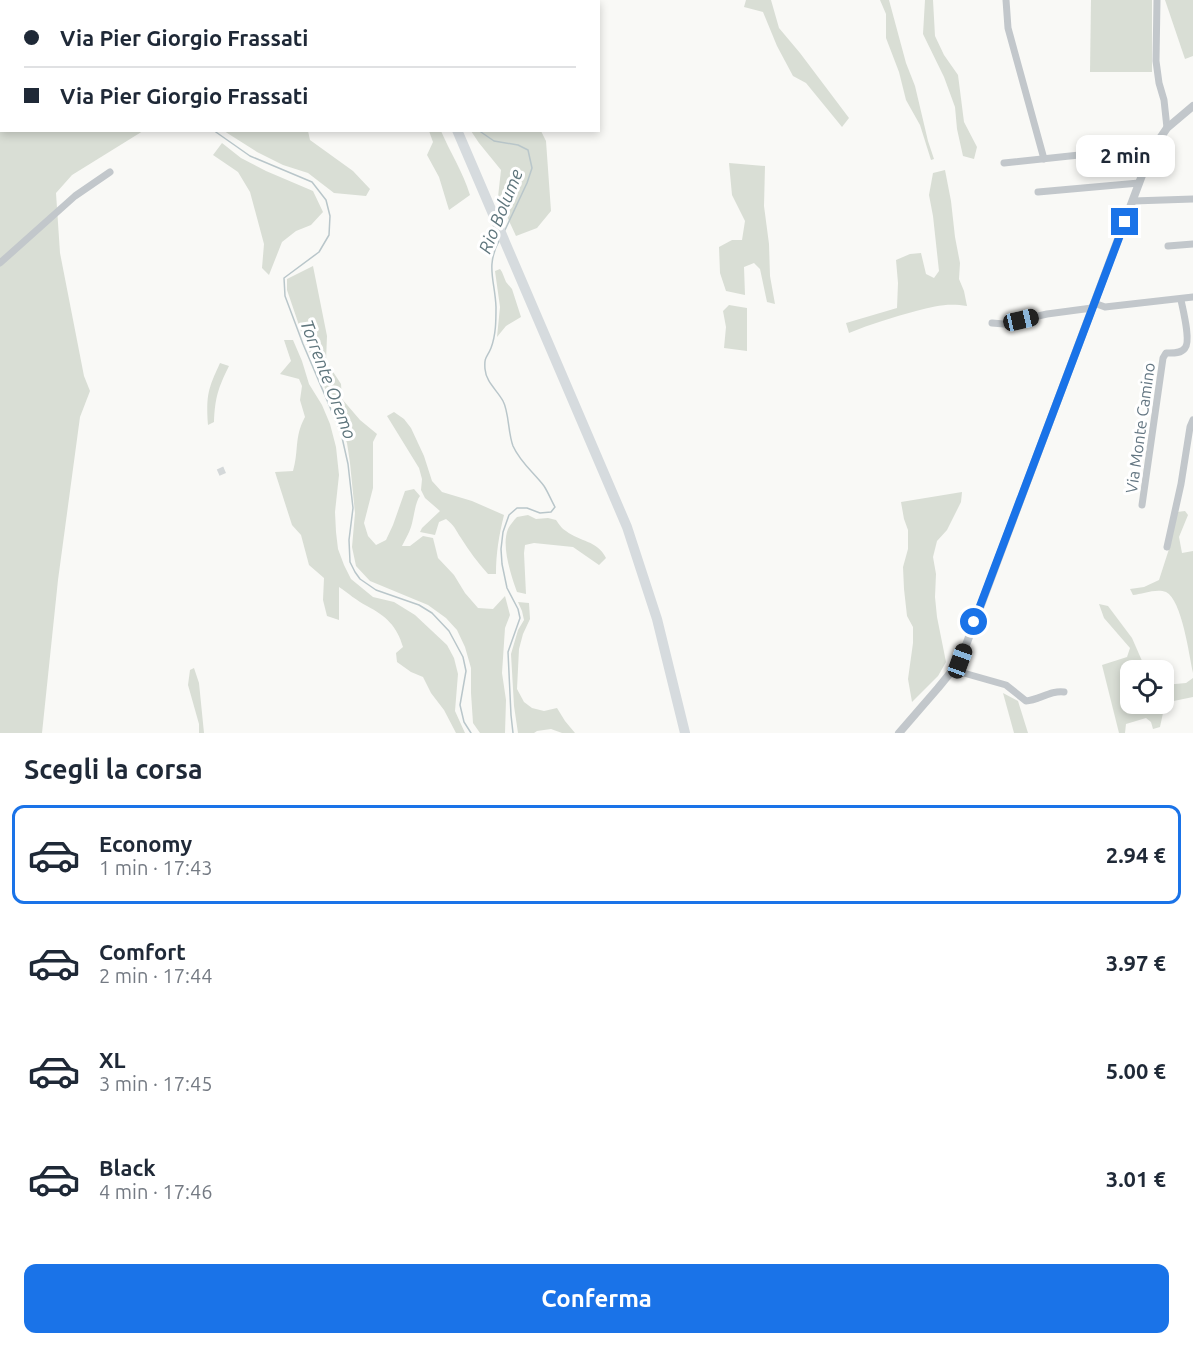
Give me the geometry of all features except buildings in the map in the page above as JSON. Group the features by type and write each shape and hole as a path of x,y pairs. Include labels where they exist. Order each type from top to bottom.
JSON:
{"main road":[{"path":"459,132 627,527 657,618 685,733"}],"street":[{"path":"1006,0 1008,28 1044,159"},
{"path":"1157,0 1156,61 1167,128"},
{"path":"1164,100 1176,120"},
{"path":"899,733 960,661 1154,147 1167,128 1193,106"},
{"path":"1004,163 1154,147"},
{"path":"0,264 75,196 110,172"},
{"path":"1038,192 1139,183"},
{"path":"1133,201 1193,199"},
{"path":"1168,246 1193,244"},
{"path":"992,323 1004,324 1093,306 1105,307 1193,297"},
{"name":"Via Monte Camino","path":"1142,506 1164,358 1166,353 1179,352 1186,348 1188,341 1181,300"},
{"path":"1167,547 1193,420"},
{"path":"953,670 1006,685 1026,701 1057,691 1064,692"}],"shaded area":[{"path":"746,0 771,0 779,28 849,118 842,127 806,83 793,76 763,12 744,7"},
{"path":"880,0 889,0 906,63 915,86 934,159 931,160 920,125 906,100 899,72 886,38 886,14"},
{"path":"925,0 933,0 935,36 944,55 958,75 964,122 977,147 974,159 963,156 955,107 944,77 923,34"},
{"path":"1091,0 1152,0 1152,72 1090,72"},
{"path":"1165,0 1193,0 1193,56 1185,59"},
{"path":"0,132 141,132 72,175 56,193 60,253 84,376 90,391 80,417 58,580 42,733 0,733"},
{"path":"226,132 308,132 310,140 353,171 370,189 366,196 334,193 308,173 283,165"},
{"path":"429,132 441,132 470,195 449,210 439,177 427,155 433,142"},
{"path":"472,132 542,132 546,141 551,211 537,228 516,236 498,197 501,170"},
{"path":"222,143 241,158 313,191 323,212 311,225 296,231 282,242 269,275 262,268 264,244 250,192 238,172 213,155"},
{"path":"729,163 765,166 764,206 770,276 775,304 767,302 760,269 754,263 744,267 745,295 726,291 720,273 719,247 732,240 742,240 745,221 732,195"},
{"path":"945,170 960,263 959,279 967,306 948,305 929,308 890,318 849,333 846,323 897,308 896,260 910,254 921,253 926,274 934,278 939,271 929,195 933,173"},
{"path":"313,266 327,336 326,361 341,384 342,399 360,420 377,434 373,442 373,488 364,523 368,536 376,545 386,540 405,491 414,489 420,496 411,527 402,546 410,546 423,536 433,538 438,558 454,575 478,608 493,609 505,596 510,615 505,628 502,673 506,700 505,733 480,733 473,723 471,668 457,630 446,618 428,605 370,581 356,566 352,547 355,513 347,443 302,334 287,290 287,279"},
{"path":"500,269 512,289 521,317 506,326 497,337 500,307 495,271"},
{"path":"729,305 747,308 747,351 724,348 726,327 723,311"},
{"path":"284,340 293,340 309,384 330,424 336,447 339,475 335,512 336,532 338,549 344,565 351,579 373,597 394,602 415,615 447,645 454,658 458,674 455,711 465,733 456,733 423,677 397,662 396,653 403,647 398,633 385,618 339,587 339,620 327,616 323,600 324,578 309,565 301,535 292,525 275,472 293,471 299,431 305,417 300,400 302,386 299,379 280,374 291,361"},
{"path":"220,363 229,366 218,393 214,422 208,425 209,392"},
{"path":"394,412 411,428 432,481 442,492 472,501 504,515 498,544 496,574 488,574 446,519 439,522 435,535 420,532 440,511 425,498 421,490 422,479 419,468 387,416"},
{"path":"962,492 961,502 947,530 937,541 933,557 936,574 937,617 946,662 938,676 912,702 908,679 913,627 907,616 903,567 908,549 908,530 901,502"},
{"path":"1185,511 1188,515 1179,537 1182,553 1193,551 1193,673 1181,616 1172,597 1166,592 1158,591 1133,595 1130,589 1144,587 1159,580 1177,512"},
{"path":"528,515 536,519 556,520 571,535 593,544 606,558 599,565 573,547 534,543 525,545 526,594 517,592 508,560 506,536 509,527 517,517"},
{"path":"518,602 529,603 530,619 519,649 517,689 524,702 532,708 544,711 557,708 575,733 562,733 551,729 534,733 518,733 511,654 518,630 524,620"},
{"path":"1099,604 1108,606 1132,638 1142,660 1120,660 1120,714 1163,714 1160,727 1153,729 1151,722 1146,718 1126,724 1125,733 1119,733 1102,665 1127,657 1130,648 1104,618"},
{"path":"194,668 199,683 204,733 199,733 199,724 188,685 190,670"},
{"path":"1193,678 1193,697 1174,701 1174,684 1186,683"},
{"path":"1003,693 1018,701 1028,733 1014,733"}],"waterway":[{"name":"Torrente Oremo","path":"216,132 250,156 312,182 326,200 330,216 329,235 319,252 284,278 285,296 341,433 348,464 353,508 349,540 350,562 360,579 376,590 419,605 432,613 449,631 463,657 466,671 460,705 464,722 471,733"},
{"name":"Rio Bolume","path":"481,132 494,141 518,145 528,150 532,168 505,230"},
{"name":"Rio Bolume","path":"500,239 495,249 492,265 496,322 493,343 485,359 486,374 505,406 511,441 516,452 544,486 555,507 551,512 540,513 527,508 517,508 509,515 503,532 502,564 507,588 520,618 508,652 513,733"}],"tunnel":[{"path":"220,468 223,475"}],"route":[{"path":"974,622 1125,222"}]}
